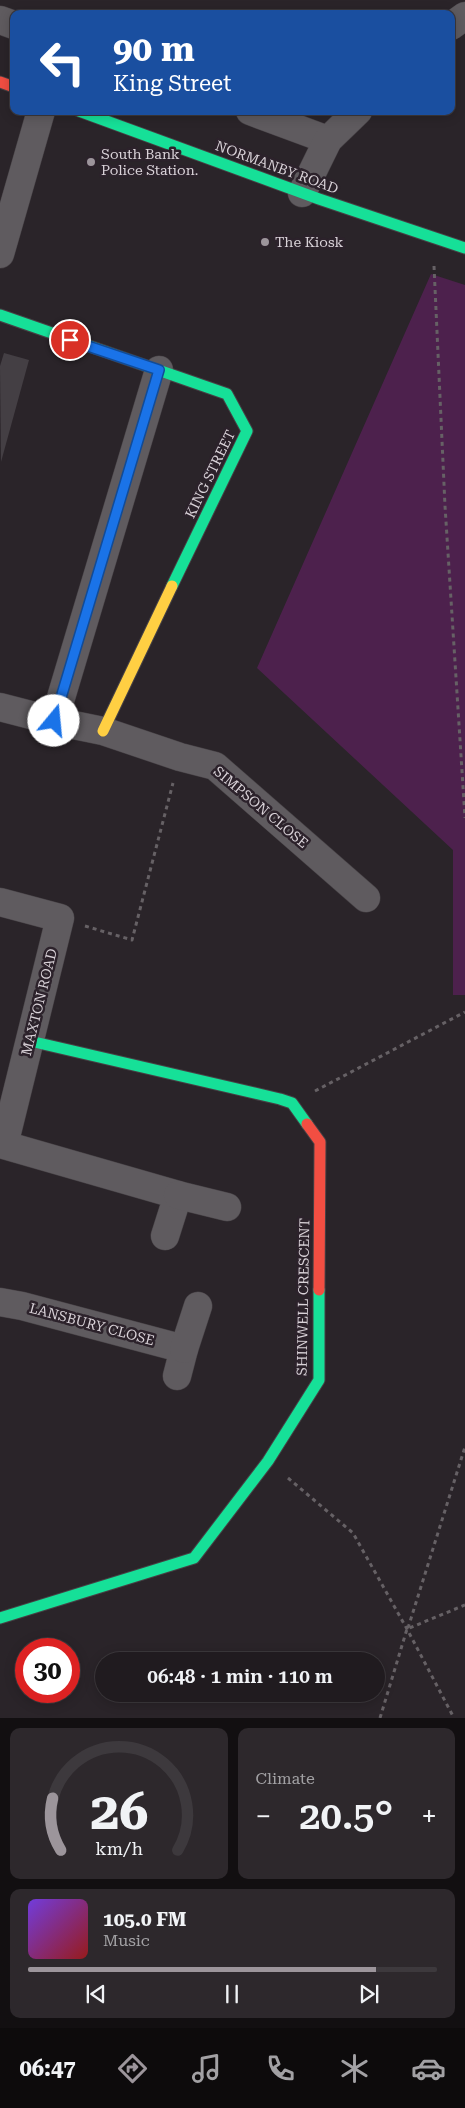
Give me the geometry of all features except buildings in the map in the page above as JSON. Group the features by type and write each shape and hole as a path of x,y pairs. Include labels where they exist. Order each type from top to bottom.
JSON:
{"street":[{"path":"0,254 40,115"},
{"name":"NORMANBY ROAD","path":"90,115 302,193 465,248"},
{"path":"261,115 328,140"},
{"path":"302,193 328,140 354,115"},
{"name":"KING STREET","path":"0,315 227,394 247,431 103,731"},
{"path":"54,721 159,370"},
{"name":"SIMPSON CLOSE","path":"0,707 103,731 180,757 215,766 366,898"},
{"path":"0,902 60,918"},
{"name":"MAXTON ROAD","path":"60,918 2,1150 227,1207"},
{"path":"30,1041 292,1103"},
{"name":"SHINWELL CRESCENT","path":"0,1618 194,1558 268,1461 319,1380 320,1142 292,1103"},
{"path":"165,1236 178,1196"},
{"name":"LANSBURY CLOSE","path":"0,1302 22,1306 184,1349"},
{"path":"177,1376 198,1306"}],"path":[{"path":"433,238 445,506 465,818"},
{"path":"60,918 132,940 180,757"},
{"path":"292,1103 465,1012"},
{"path":"380,1718 465,1447"},
{"path":"268,1461 353,1533 454,1718"},
{"path":"407,1629 465,1605"}],"shaded area":[{"path":"431,274 465,285 465,995 453,995 453,850 257,668"}],"traffic: fast":[{"path":"90,115 319,199 465,248"},
{"path":"0,315 227,394 247,431 172,586"},
{"path":"30,1041 280,1099 292,1103 307,1124"},
{"path":"0,1618 194,1558 268,1461 319,1380 319,1290"}],"traffic: slow":[{"path":"103,731 172,586"}],"traffic: jam":[{"path":"0,82 10,86"},
{"path":"307,1124 320,1142 319,1290"}],"place":[{"name":"South Bank Police Station.","path":"91,162"},
{"name":"The Kiosk","path":"265,242"}],"route":[{"path":"54,721 159,370 70,340"}]}
